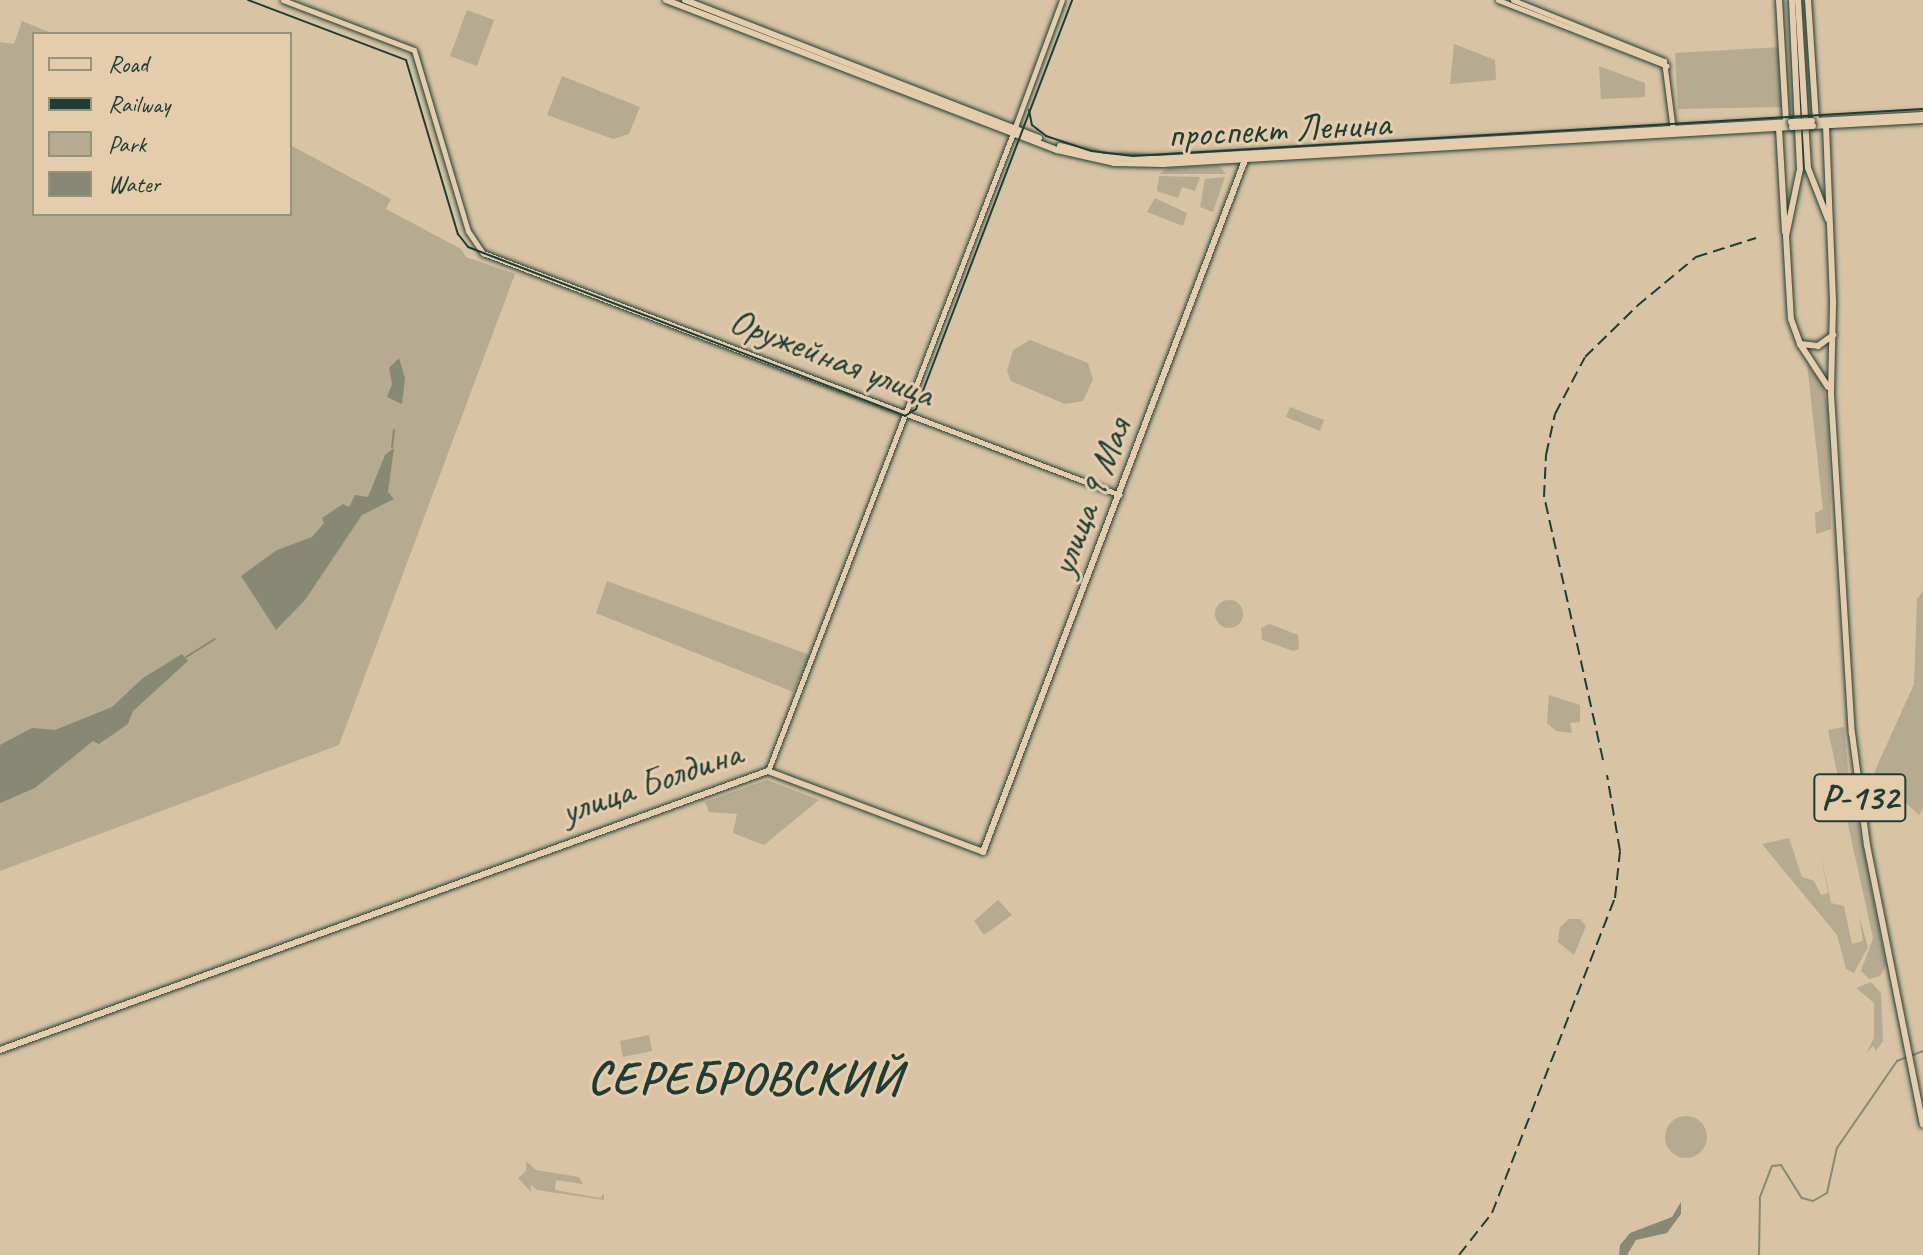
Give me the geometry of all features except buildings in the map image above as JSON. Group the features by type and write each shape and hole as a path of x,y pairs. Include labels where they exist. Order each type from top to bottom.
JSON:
{"main road":[{"name":"проспект Ленина","path":"666,0 805,48"},
{"name":"проспект Ленина","path":"685,0 1014,129 1060,146 1105,157 1246,157 1923,118"},
{"path":"1779,0 1790,124"},
{"path":"1786,236 1800,169 1792,0"},
{"path":"1798,0 1808,168 1829,222"},
{"path":"1808,0 1813,123"},
{"name":"проспект Ленина","path":"1813,123 1826,126 1923,118"},
{"name":"проспект Ленина","path":"1673,132 1779,128 1790,124"},
{"path":"1826,126 1833,335 1831,394"},
{"path":"1779,128 1791,319 1800,344 1831,394"},
{"name":"проспект Ленина","path":"1014,129 1084,158 1163,164 1246,157"},
{"name":"улица 9 Мая","path":"768,771 983,852 1121,495 1246,157"},
{"path":"1800,344 1814,347 1833,335"},
{"name":"Р-132","path":"1831,394 1845,635 1859,794 1923,1124"},
{"name":"улица Болдина","path":"0,1050 768,771"}],"street":[{"name":"Оружейная улица","path":"283,0 414,50 470,237 483,253 1121,495"},
{"name":"улица Болдина","path":"768,771 1062,0"},
{"path":"1498,0 1657,59"},
{"path":"1513,0 1668,66 1673,132"}],"green space":[{"path":"467,10 494,20 477,66 450,56"},
{"path":"22,21 49,32 32,32 32,216 292,216 292,146 391,199 386,209 461,249 466,257 515,274 339,745 0,871 0,42 14,44"},
{"path":"1454,44 1495,60 1496,80 1450,84"},
{"path":"1781,47 1785,107 1678,109 1675,53"},
{"path":"1599,66 1645,83 1645,97 1601,99"},
{"path":"562,76 640,107 629,134 613,139 547,115"},
{"path":"1219,166 1226,174 1159,174 1168,168"},
{"path":"1159,176 1200,177 1195,191 1182,187 1178,198 1157,191"},
{"path":"1225,177 1213,212 1200,207 1205,179"},
{"path":"1155,198 1187,213 1183,226 1147,212"},
{"path":"1030,340 1088,363 1093,379 1083,401 1065,404 1011,381 1007,371 1013,350"},
{"path":"1807,364 1823,385 1828,410 1831,529 1816,534 1815,513 1823,509"},
{"path":"1290,407 1324,420 1320,431 1286,417"},
{"path":"607,581 810,655 793,692 596,613"},
{"path":"1923,591 1923,808 1919,815 1874,773 1914,684 1917,599"},
{"path":"1229,600 1239,604 1243,614 1239,624 1229,628 1219,624 1215,614 1219,604"},
{"path":"1270,624 1298,635 1299,649 1293,651 1262,640 1261,628"},
{"path":"1549,695 1580,705 1580,722 1570,723 1572,733 1556,731 1547,723"},
{"path":"1844,727 1850,789 1842,795 1828,730"},
{"path":"767,780 819,800 764,845 733,833 737,814 709,812 705,802"},
{"path":"1853,795 1886,965 1880,976 1869,979 1861,971 1873,938 1842,797"},
{"path":"1789,838 1802,877 1814,881 1821,895 1828,893 1820,850 1831,903 1844,906 1852,944 1863,941 1859,916 1868,947 1854,973 1846,969 1837,935 1762,844"},
{"path":"998,900 1012,915 984,935 974,921"},
{"path":"1569,919 1580,919 1586,926 1574,955 1558,942 1560,927"},
{"path":"1871,982 1881,993 1883,1041 1876,1051 1873,1046 1866,1053 1874,1038 1874,1003 1856,988"},
{"path":"649,1035 652,1051 623,1057 620,1041"},
{"path":"1686,1116 1701,1122 1707,1137 1701,1152 1686,1158 1671,1152 1665,1137 1671,1122"},
{"path":"526,1161 536,1170 579,1177 583,1184 556,1180 555,1190 600,1198 604,1193 604,1200 537,1190 531,1185 531,1192 518,1178 526,1171"}],"water":[{"path":"399,358 405,378 402,404 387,397 392,384 389,368"},
{"path":"394,448 388,492 394,499 362,515 305,600 276,630 241,576 277,550 312,537 324,523 322,518 343,504 349,507 355,495 368,497 385,455"},
{"path":"182,654 188,661 133,711 128,724 99,744 93,741 35,788 0,803 0,745 32,728 55,730 112,707 143,678"},
{"path":"1681,1202 1681,1214 1667,1233 1636,1240 1627,1255 1619,1255 1620,1245 1630,1233 1672,1217"}],"waterway":[{"path":"392,447 394,430"},
{"path":"186,657 215,639"},
{"path":"1913,1055 1923,1051"},
{"path":"1759,1255 1760,1197 1772,1166 1781,1165 1802,1198 1813,1201 1827,1193 1837,1148 1897,1061 1907,1057"}],"tram line":[{"path":"248,0 406,60 458,234 468,247 905,416 916,409 1072,0"},
{"path":"1029,110 1032,125 1046,136 1091,151 1133,156 1923,109"}],"railway":[{"path":"1603,760 1544,497 1546,455 1555,414 1585,357 1637,306 1696,257 1756,238"},
{"path":"1459,1255 1492,1213 1615,898 1620,851 1607,775"}],"district":[{"name":"СЕРЕБРОВСКИЙ","path":"745,1078"}]}
